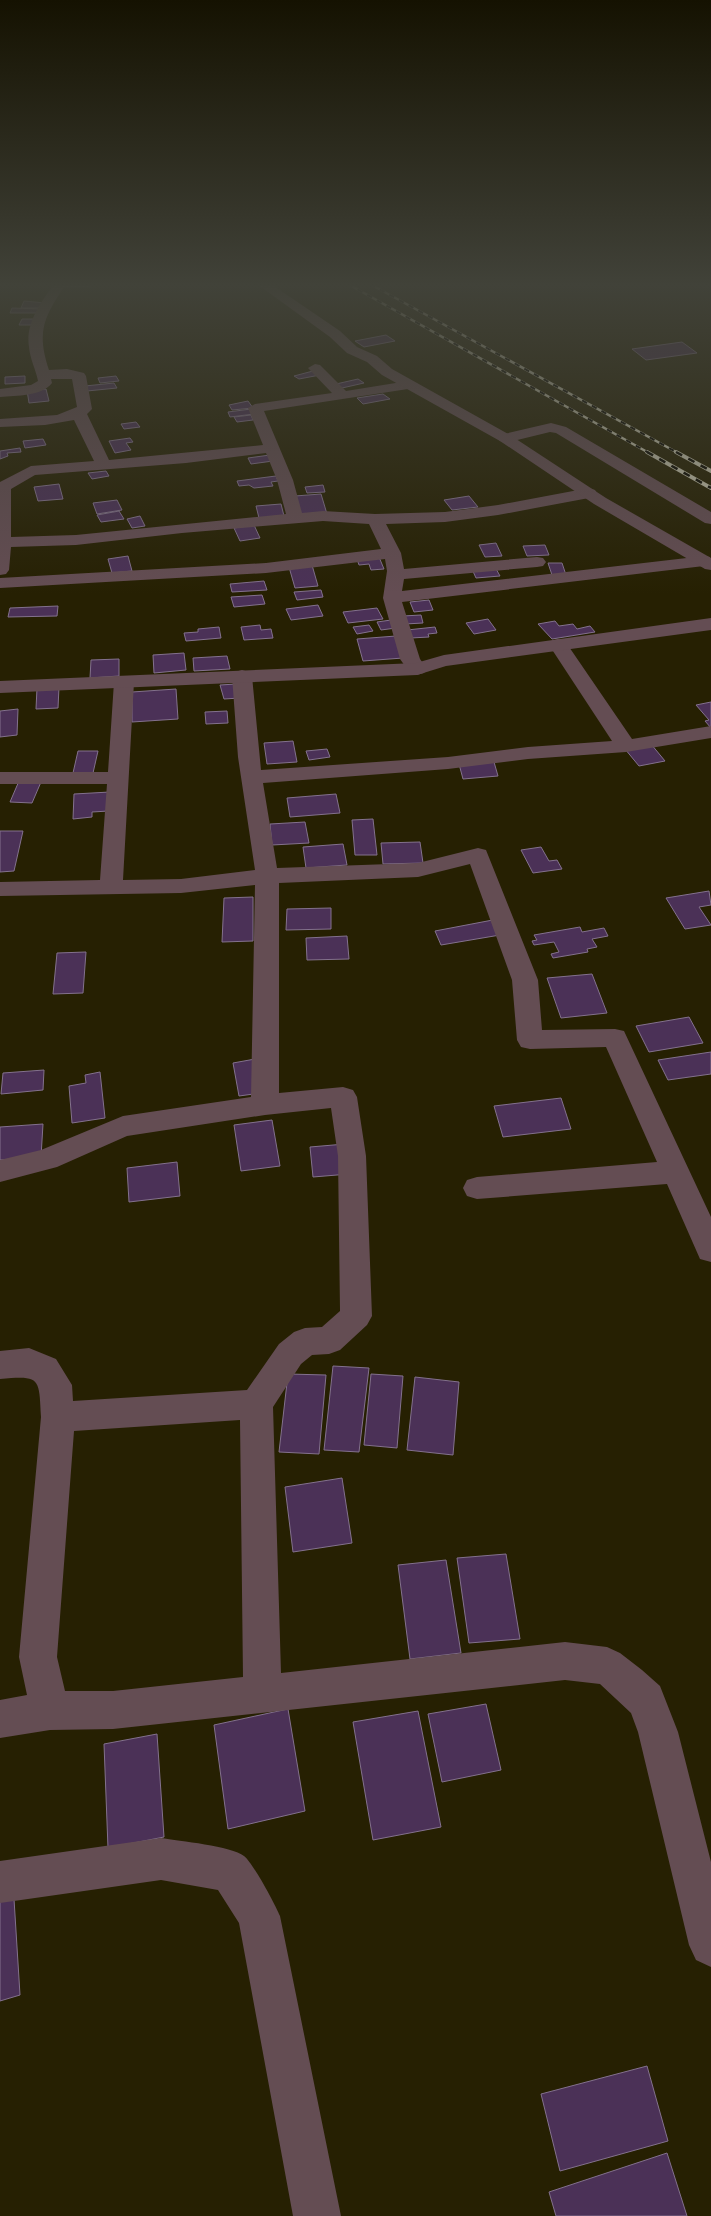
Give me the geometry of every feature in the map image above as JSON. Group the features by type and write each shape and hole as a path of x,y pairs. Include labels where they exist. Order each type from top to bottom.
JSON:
{"street":[{"path":"0,393 38,387"},
{"path":"0,423 63,418 79,414 85,409 81,387"},
{"path":"334,387 342,395"},
{"path":"296,518 285,480 255,408 306,402 392,387"},
{"path":"412,387 506,438 589,493 708,563"},
{"path":"79,414 102,464"},
{"path":"506,438 551,427 561,430 711,519"},
{"path":"0,570 2,487 31,471 186,458 272,448"},
{"path":"2,542 76,540 182,528 323,516 375,519 445,516 498,510 589,493"},
{"path":"375,519 392,553 395,575 392,598 410,659 417,669"},
{"path":"0,583 266,568 392,553"},
{"path":"395,575 537,562"},
{"path":"392,598 708,563"},
{"path":"0,687 417,669 444,661 711,624"},
{"path":"558,645 626,746"},
{"path":"242,676 251,777 267,876 265,1106"},
{"path":"111,887 124,682"},
{"path":"251,777 448,763 528,753 626,746 711,732"},
{"path":"0,778 118,778"},
{"path":"0,890 181,886 267,876 418,870 478,855 525,980 530,1040 615,1038 711,1250"},
{"path":"0,1171 47,1159 123,1126 343,1097 352,1156 356,1316 329,1340 305,1342 290,1354 256,1404 262,1694"},
{"path":"477,1188 676,1172"},
{"path":"0,1366 29,1362 45,1369 56,1385 58,1417 38,1657 50,1711"},
{"path":"58,1417 256,1404"},
{"path":"0,1719 50,1711 113,1710 565,1661 607,1666 629,1683 646,1700 658,1732 711,1945"},
{"path":"0,1882 161,1859 230,1871 259,1916 317,2216"}],"building":[{"path":"86,387 117,388 87,391"},
{"path":"46,389 49,401 29,403 27,390"},
{"path":"383,394 390,399 363,404 357,398"},
{"path":"248,401 253,408 232,410 229,405"},
{"path":"251,409 254,414 230,417 228,412"},
{"path":"251,415 253,420 237,422 234,417"},
{"path":"136,422 140,427 124,429 121,424"},
{"path":"130,438 133,442 126,443 131,450 115,453 109,441"},
{"path":"43,439 46,445 25,448 23,441"},
{"path":"20,448 21,452 7,453 8,456 0,459 0,451"},
{"path":"270,455 273,461 251,464 248,458"},
{"path":"106,471 109,476 92,479 88,473"},
{"path":"276,476 278,481 271,482 273,486 254,488 249,485 239,486 237,481"},
{"path":"59,484 63,499 38,501 34,487"},
{"path":"323,485 325,492 307,493 305,487"},
{"path":"321,494 327,514 301,515 295,496"},
{"path":"469,496 478,507 452,510 444,500"},
{"path":"117,500 122,510 97,514 93,503"},
{"path":"281,504 284,516 259,518 256,506"},
{"path":"119,511 124,519 101,522 97,515"},
{"path":"140,516 145,526 132,528 127,519"},
{"path":"254,525 260,538 240,541 234,528"},
{"path":"496,543 502,556 485,557 479,545"},
{"path":"545,545 549,555 527,556 523,546"},
{"path":"128,556 132,571 112,573 108,559"},
{"path":"379,557 384,569 371,570 369,564 359,565 357,559"},
{"path":"548,563 562,563 566,575 552,575"},
{"path":"312,565 318,586 295,588 289,567"},
{"path":"495,567 500,576 476,578 472,569"},
{"path":"264,581 267,590 232,592 230,584"},
{"path":"321,590 323,597 297,600 294,592"},
{"path":"262,595 265,604 234,607 231,597"},
{"path":"429,600 433,610 414,612 410,602"},
{"path":"318,605 323,616 291,620 286,609"},
{"path":"58,606 57,616 8,617 10,608"},
{"path":"377,608 383,619 348,623 343,612"},
{"path":"421,615 423,623 405,624 403,616"},
{"path":"488,619 496,630 474,634 466,623"},
{"path":"391,620 396,628 381,630 377,622"},
{"path":"555,621 559,626 573,624 577,629 590,626 595,632 552,639 538,624"},
{"path":"260,625 261,630 271,629 273,638 244,640 241,627"},
{"path":"369,625 373,631 357,634 353,627"},
{"path":"219,627 221,638 186,641 184,633 198,632 198,629"},
{"path":"435,627 437,633 428,634 429,637 411,638 407,630"},
{"path":"396,636 403,658 363,661 357,639"},
{"path":"184,653 186,670 154,673 153,655"},
{"path":"227,656 230,669 194,671 193,658"},
{"path":"119,659 119,676 90,678 91,660"},
{"path":"236,684 240,698 224,699 220,685"},
{"path":"59,687 58,708 36,709 37,688"},
{"path":"176,689 178,719 132,722 132,692"},
{"path":"711,702 711,728 705,721 709,720 696,705"},
{"path":"18,709 17,735 0,737 0,711"},
{"path":"227,711 228,723 206,724 205,712"},
{"path":"293,741 297,762 267,764 264,743"},
{"path":"651,744 665,761 639,766 625,749"},
{"path":"327,749 330,757 309,760 306,751"},
{"path":"78,751 98,751 93,773 73,773"},
{"path":"494,762 498,776 463,779 459,764"},
{"path":"19,781 41,782 32,803 10,802"},
{"path":"110,792 109,811 92,812 92,817 73,819 74,794"},
{"path":"336,794 340,813 290,817 287,798"},
{"path":"373,819 377,855 355,855 352,820"},
{"path":"305,822 309,843 272,845 270,824"},
{"path":"0,831 23,831 14,871 0,872"},
{"path":"420,842 423,863 383,864 381,843"},
{"path":"343,844 347,865 306,868 303,847"},
{"path":"541,847 549,861 557,860 562,869 533,873 521,850"},
{"path":"709,891 711,905 699,907 711,925 685,929 666,898"},
{"path":"253,897 253,941 222,942 224,898"},
{"path":"331,908 331,929 286,930 287,909"},
{"path":"498,919 506,934 441,945 435,931"},
{"path":"580,927 582,932 604,928 608,936 592,939 597,947 587,949 588,952 553,958 551,954 559,952 554,942 534,945 532,941 537,940 534,935"},
{"path":"347,936 349,959 307,960 306,938"},
{"path":"86,952 83,993 53,994 57,953"},
{"path":"592,974 607,1013 561,1018 547,978"},
{"path":"689,1017 703,1043 649,1052 636,1026"},
{"path":"711,1052 711,1074 668,1080 658,1060"},
{"path":"255,1059 261,1093 239,1096 233,1063"},
{"path":"44,1070 43,1090 1,1094 3,1073"},
{"path":"100,1072 105,1118 72,1123 69,1086 86,1083 85,1075"},
{"path":"561,1098 571,1129 503,1137 494,1106"},
{"path":"272,1120 280,1166 241,1171 234,1125"},
{"path":"43,1124 41,1157 0,1160 0,1127"},
{"path":"345,1144 349,1174 313,1177 310,1147"},
{"path":"177,1162 180,1196 129,1202 127,1168"},
{"path":"333,1366 369,1368 359,1452 324,1450"},
{"path":"288,1374 326,1375 319,1454 279,1452"},
{"path":"371,1374 403,1376 397,1448 364,1445"},
{"path":"415,1377 459,1382 453,1455 407,1450"},
{"path":"342,1478 352,1543 293,1552 285,1487"},
{"path":"506,1554 520,1639 469,1643 457,1558"},
{"path":"446,1560 461,1653 410,1659 398,1565"},
{"path":"486,1704 501,1770 442,1782 428,1714"},
{"path":"288,1709 305,1811 228,1829 214,1725"},
{"path":"418,1711 441,1827 373,1840 353,1722"},
{"path":"157,1734 164,1837 108,1848 104,1744"},
{"path":"13,1883 20,1995 0,2001 0,1887"},
{"path":"647,2066 668,2141 560,2171 541,2094"},
{"path":"667,2153 687,2216 556,2216 549,2192"}],"railway":[{"path":"532,387 649,453"},
{"path":"558,387 678,453"},
{"path":"647,452 711,488"},
{"path":"676,452 711,471"}]}
